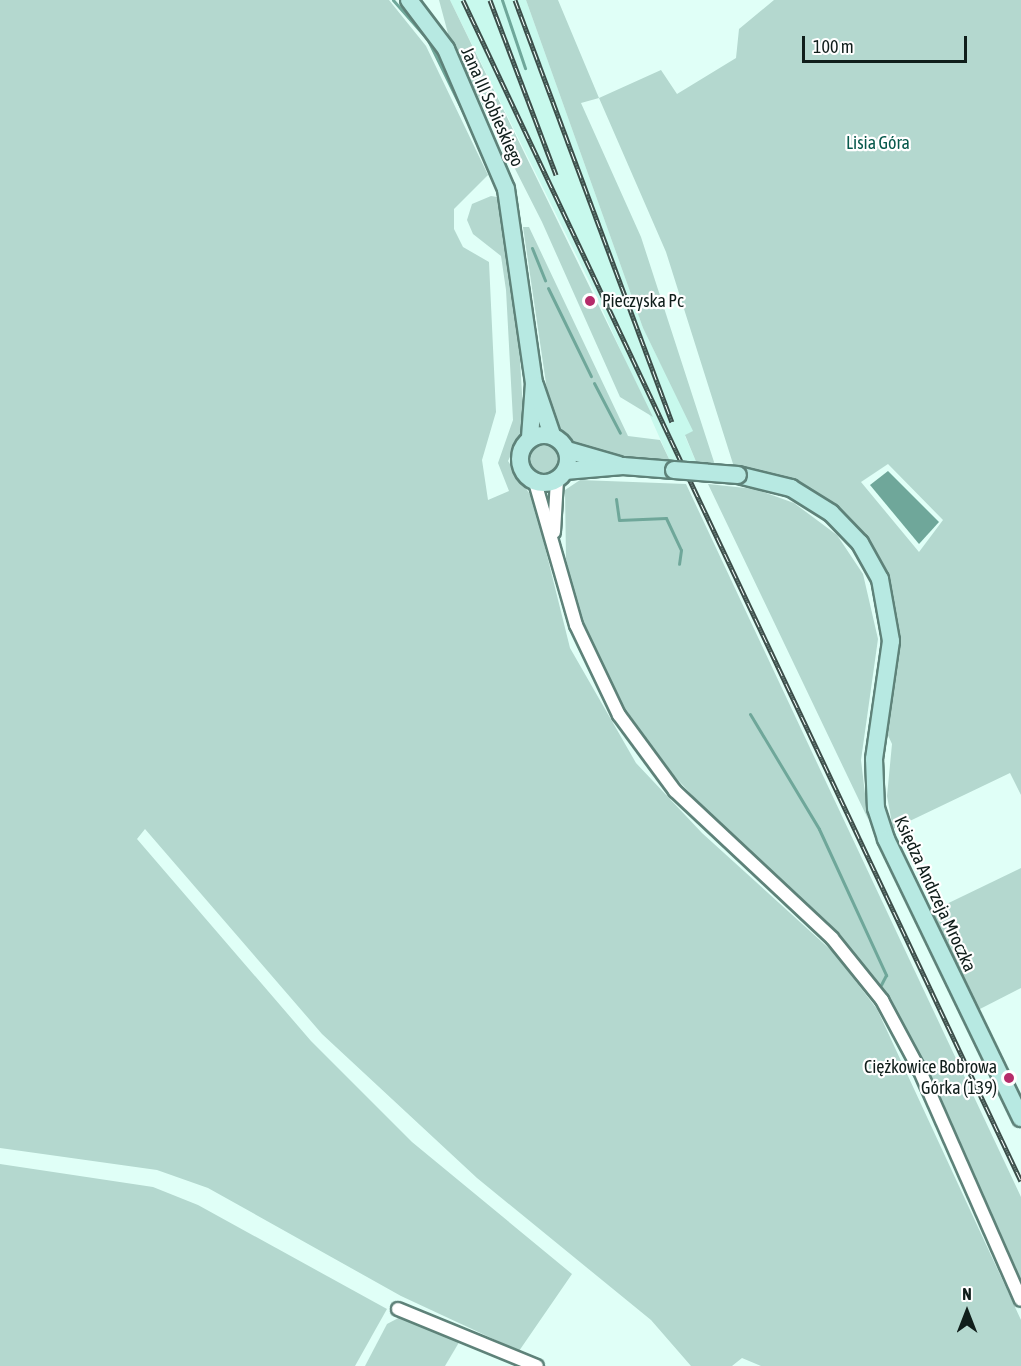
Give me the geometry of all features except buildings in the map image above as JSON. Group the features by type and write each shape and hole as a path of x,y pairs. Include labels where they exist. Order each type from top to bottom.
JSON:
{"street":[{"name":"Jana III Sobieskiego","path":"410,0 446,50 501,172 513,221 534,382 552,435"},
{"name":"Jana III Sobieskiego","path":"530,438 534,382"},
{"path":"554,534 561,476 567,450 552,435 530,438 519,462 535,482 554,534 576,625 619,715 675,791 832,938 882,1000 920,1071 1021,1300"},
{"name":"Księdza Andrzeja Mroczka","path":"567,450 622,466 738,475 791,488 831,513 860,543 880,579 891,641 874,759 876,808 886,839 1021,1118"},
{"name":"Księdza Andrzeja Mroczka","path":"561,476 622,466"},
{"path":"535,482 561,476"},
{"path":"398,1309 537,1366"}],"shaded area":[{"path":"450,0 526,0 643,328 694,431 685,436 697,464 670,461 595,293"},
{"path":"888,471 939,522 919,544 870,485"}],"green space":[{"path":"0,0 389,0 426,46 488,175 454,209 454,229 463,247 489,262 496,412 482,460 488,500 509,491 498,463 513,420 506,290 501,256 473,234 467,220 472,204 491,196 497,197 503,219 520,359 524,428 508,461 533,499 570,648 636,763 702,833 833,952 877,1009 1021,1320 1021,1366 761,1366 742,1358 732,1366 691,1366 651,1320 477,1178 322,1034 145,829 137,839 311,1041 412,1142 572,1274 519,1351 401,1296 208,1188 157,1170 0,1148"},
{"path":"439,0 450,0 653,417 620,397 542,222 450,41"},
{"path":"526,0 558,0 599,98 581,103 641,237 715,465 697,464 685,435 693,431 643,328"},
{"name":"Lisia Góra","path":"774,0 1021,0 1021,795 1010,773 893,829 887,796 892,744 886,731 900,634 886,571 862,531 825,498 778,475 734,467 666,252 599,98 661,70 677,94 736,58 739,29","holes":["888,464 943,520 919,552 861,482"]},
{"path":"523,227 529,227 628,436 660,440 670,461 584,452 552,424"},
{"path":"544,442 556,447 561,459 556,471 544,476 532,471 527,459 532,447"},
{"path":"580,480 686,484 1021,1197 1021,1284 924,1064 881,985 826,921 735,840 656,757 603,673 581,621 566,559 565,490"},
{"path":"708,484 755,489 794,503 837,535 863,574 878,639 861,760 868,819"},
{"path":"1021,868 1021,988 978,1010 932,911"},
{"path":"0,1164 153,1187 198,1205 387,1309 355,1366 0,1366"},
{"path":"406,1314 461,1339 445,1366 365,1366 387,1324"}],"waterway":[{"path":"393,0 428,40 469,124"},
{"path":"502,0 525,68"},
{"path":"532,248 545,281"},
{"path":"548,288 591,376"},
{"path":"594,383 620,433"},
{"path":"616,499 619,520 666,518 681,550 679,564"},
{"path":"750,714 819,829 886,975 881,985"}],"railway":[{"path":"463,0 1021,1181"},
{"path":"490,0 556,175"},
{"path":"515,0 672,422"}],"place":[{"name":"Pieczyska Pc","path":"590,301"},
{"name":"Ciężkowice Bobrowa Górka (139)","path":"1009,1078"}]}
